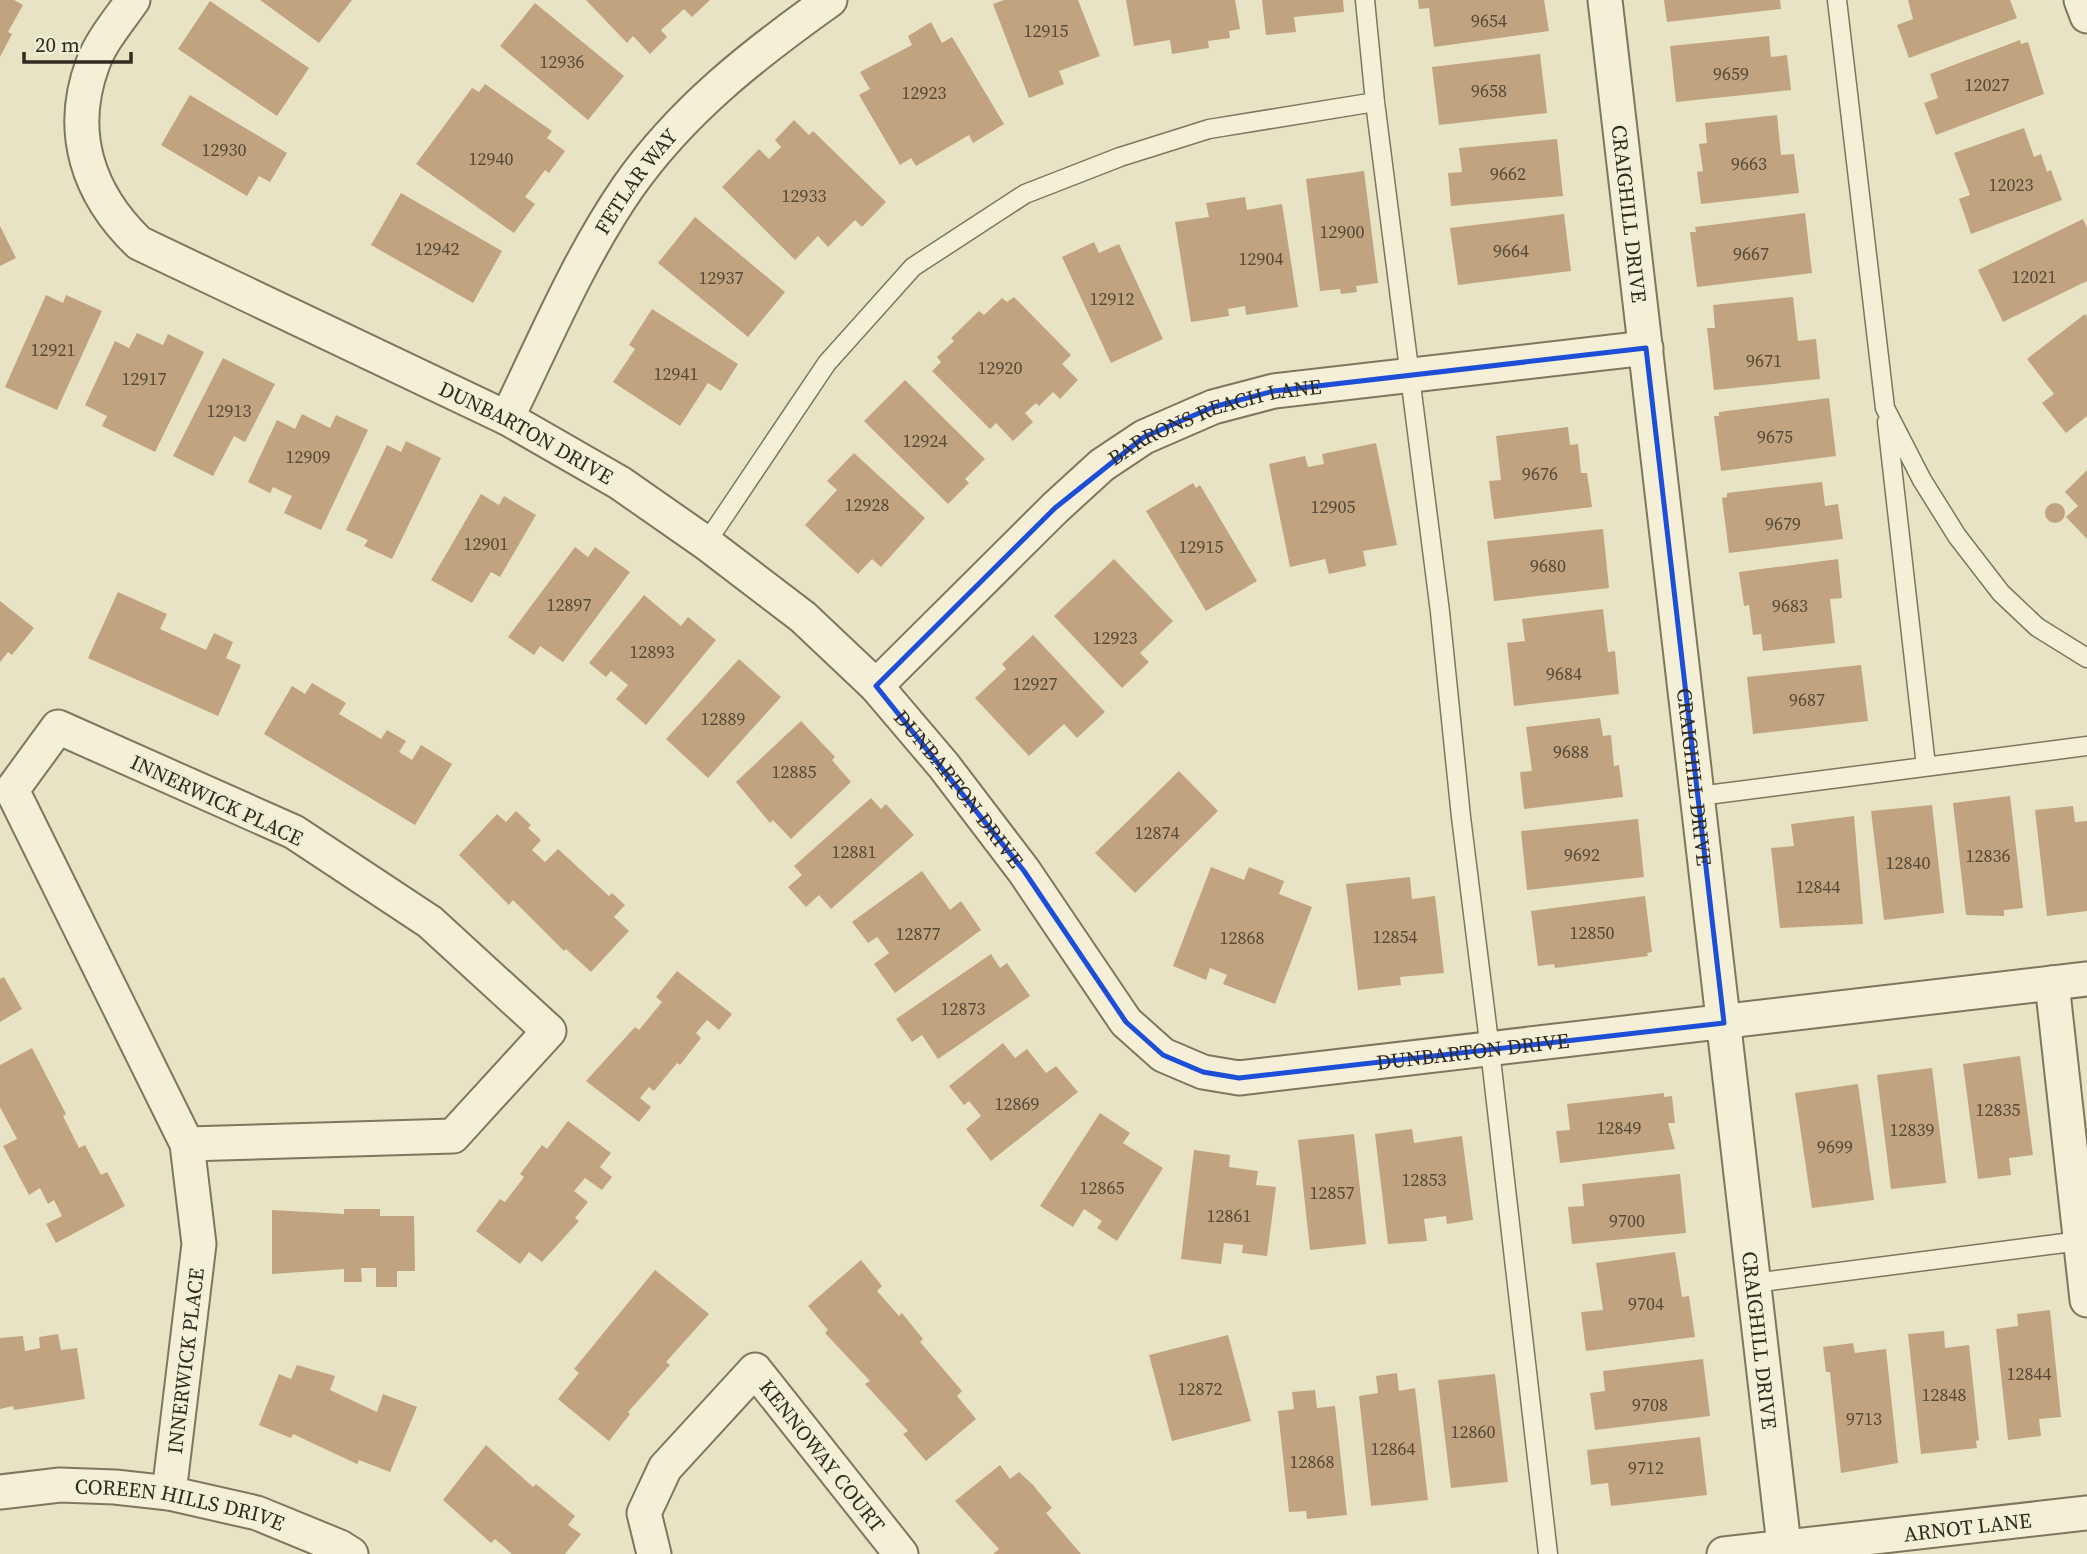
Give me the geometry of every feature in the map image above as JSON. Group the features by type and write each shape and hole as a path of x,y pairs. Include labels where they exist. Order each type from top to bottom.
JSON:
{"street":[{"name":"DUNBARTON DRIVE","path":"133,0 99,50 83,98 82,133 86,161 96,188 118,224 139,243 507,418 620,483 706,542 803,617 876,686 944,766 1024,870 1126,1022 1163,1055 1203,1072 1239,1078 2087,979"},
{"name":"FETLAR WAY","path":"507,418 597,235 629,186 674,129 715,88 760,50 830,0"},
{"name":"CRAIGHILL DRIVE","path":"1605,0 1785,1550"},
{"path":"2081,0 2087,16"},
{"name":"BARRONS REACH LANE","path":"876,686 1055,508 1102,465 1143,437 1213,407 1274,391 1646,348"},
{"name":"INNERWICK PLACE","path":"169,1493 200,1244 187,1144 12,790 58,727 294,832 430,922 548,1031 453,1136 187,1144"},
{"path":"2052,983 2087,1300"},
{"name":"KENNOWAY COURT","path":"654,1554 644,1513 665,1468 755,1370 901,1554"},
{"name":"COREEN HILLS DRIVE","path":"0,1492 61,1485 115,1486 169,1493 257,1513 351,1554"},
{"name":"ARNOT LANE","path":"1724,1554 1785,1550 2087,1513"}],"lane":[{"path":"1365,0 1375,103 1440,612 1461,817 1548,1554"},
{"path":"1837,0 1926,766"},
{"path":"706,542 827,363 913,267 1025,194 1121,157 1209,129 1375,103"},
{"path":"1885,408 1922,480 1957,536 2001,593 2037,627 2087,658"},
{"path":"1699,796 2087,746"},
{"path":"1754,1283 2080,1241"}],"highlighted area":[{"path":"1646,348 1724,1023 1239,1078 1203,1072 1163,1055 1126,1022 1024,871 876,686 1055,508 1144,437 1213,407 1274,391"}],"building":[{"path":"0,0 14,0 23,5 8,32 12,34 0,57"},
{"path":"260,0 352,0 319,43"},
{"path":"586,0 710,0 692,17 684,9 661,30 667,37 650,54 633,36 627,43"},
{"path":"1004,0 1078,0 1100,56 1059,71 1064,84 1029,98 993,4"},
{"path":"1126,0 1235,0 1240,29 1229,31 1230,38 1208,41 1209,48 1172,54 1170,40 1134,46"},
{"path":"1262,0 1343,0 1344,12 1294,17 1296,32 1266,35"},
{"path":"1418,0 1544,0 1549,31 1434,47 1429,8 1419,9"},
{"path":"1664,0 1780,0 1781,9 1667,22"},
{"path":"1908,0 2010,0 2017,18 1909,58 1897,25 1913,19"},
{"path":"210,1 309,68 277,116 178,49"},
{"path":"535,3 624,76 588,120 500,46"},
{"path":"931,22 942,43 952,37 1004,124 973,143 969,135 916,166 911,158 900,165 859,95 870,89 860,72 912,45 908,36"},
{"path":"1769,36 1771,57 1787,55 1791,90 1676,102 1670,46"},
{"path":"2020,40 2021,44 2028,42 2044,94 1936,135 1924,103 1938,98 1930,74"},
{"path":"1540,54 1547,113 1439,125 1432,67"},
{"path":"485,84 552,131 547,138 565,151 549,173 545,170 525,197 535,204 514,233 416,164 472,88 479,92"},
{"path":"190,95 287,153 270,182 259,176 247,196 161,145"},
{"path":"1777,115 1781,155 1794,154 1799,193 1701,204 1697,172 1703,171 1699,144 1707,143 1705,123"},
{"path":"794,120 809,135 813,131 886,202 862,227 855,220 828,247 818,236 795,260 722,187 759,149 769,159 781,147 775,140"},
{"path":"2024,128 2034,157 2041,154 2047,172 2051,170 2062,200 1971,234 1959,199 1970,195 1954,153"},
{"path":"1557,139 1563,196 1451,206 1448,173 1462,172 1459,148"},
{"path":"1364,171 1378,283 1356,286 1357,292 1341,294 1340,289 1320,291 1306,179"},
{"path":"401,193 502,251 473,303 371,245"},
{"path":"1245,197 1247,210 1282,204 1298,307 1246,315 1245,306 1228,309 1229,316 1191,322 1175,222 1209,217 1206,203"},
{"path":"1805,213 1812,273 1697,287 1690,232 1696,232 1695,227"},
{"path":"1564,214 1571,271 1458,285 1450,228"},
{"path":"695,217 785,292 748,337 658,263"},
{"path":"2083,219 2087,228 2087,281 2003,322 1978,270"},
{"path":"0,226 16,258 0,266"},
{"path":"1094,242 1099,253 1119,244 1163,339 1111,363 1062,257"},
{"path":"46,295 63,303 66,295 102,311 57,410 5,387"},
{"path":"1014,297 1071,355 1062,364 1078,380 1060,399 1053,392 1039,406 1036,403 1025,413 1033,422 1013,441 996,423 990,429 932,371 941,362 937,357 954,341 951,338 979,311 984,315 1002,298 1007,302"},
{"path":"1793,297 1798,341 1816,339 1820,379 1714,390 1707,328 1715,328 1713,305"},
{"path":"652,309 738,364 721,391 708,383 680,426 613,382 635,349 629,345"},
{"path":"2085,314 2087,416 2066,433 2042,403 2054,394 2027,359"},
{"path":"137,333 163,345 168,334 204,352 155,452 102,426 107,416 85,405 115,341 129,348"},
{"path":"223,358 275,384 245,442 234,436 213,476 173,456"},
{"path":"905,380 985,459 965,479 969,483 948,504 864,421"},
{"path":"1829,398 1836,456 1721,471 1714,416 1719,416 1719,412"},
{"path":"302,414 330,428 336,415 368,430 321,530 284,513 292,496 273,487 270,493 248,482 277,420 295,429"},
{"path":"1568,427 1570,445 1578,444 1581,473 1587,473 1592,507 1494,519 1489,481 1501,480 1496,436"},
{"path":"406,441 441,458 392,559 364,546 368,540 346,530 387,445 401,452"},
{"path":"1376,443 1397,545 1363,551 1366,566 1329,574 1325,559 1290,567 1269,464 1305,456 1308,467 1324,464 1322,454"},
{"path":"854,453 925,518 881,567 872,559 858,574 805,525 837,490 827,481"},
{"path":"2087,470 2087,539 2066,517 2078,506 2065,492"},
{"path":"1822,482 1825,506 1838,504 1843,539 1729,553 1722,498 1727,497 1727,493"},
{"path":"1193,483 1196,488 1200,485 1257,581 1206,611 1146,511"},
{"path":"481,494 499,505 504,496 536,515 500,577 491,572 472,603 431,580"},
{"path":"2055,503 2062,506 2065,513 2062,520 2055,523 2048,520 2045,513 2048,506"},
{"path":"1603,529 1609,588 1494,601 1487,541"},
{"path":"575,547 588,557 595,547 630,572 563,662 540,646 534,655 508,637"},
{"path":"1114,559 1173,621 1140,653 1149,662 1122,688 1054,616"},
{"path":"1838,559 1842,598 1830,599 1835,643 1763,651 1761,634 1753,635 1749,605 1744,606 1739,572"},
{"path":"118,592 167,614 160,629 206,650 214,633 233,642 226,658 241,665 218,716 88,658"},
{"path":"644,595 681,626 688,617 716,640 646,725 616,699 628,685 611,671 606,677 589,663"},
{"path":"0,601 34,628 12,655 8,652 0,662"},
{"path":"1603,609 1608,652 1615,651 1619,694 1514,706 1507,643 1525,641 1522,619"},
{"path":"1033,635 1105,712 1077,738 1064,724 1029,756 975,698 1006,669 1002,664"},
{"path":"739,659 781,697 708,778 666,739"},
{"path":"1861,665 1868,721 1753,734 1747,677"},
{"path":"312,683 346,703 339,714 381,739 387,730 406,741 399,752 412,760 421,745 452,764 415,825 264,734 292,686 305,694"},
{"path":"1600,718 1603,736 1611,735 1614,766 1619,765 1623,797 1524,809 1520,772 1532,771 1526,727"},
{"path":"801,721 835,757 832,760 851,782 791,839 773,820 770,823 736,782"},
{"path":"1179,771 1218,811 1135,893 1095,853"},
{"path":"2010,796 2023,908 2004,910 2004,916 1966,915 1953,803"},
{"path":"871,798 881,809 886,804 914,835 831,909 819,895 806,907 788,887 802,875 794,866"},
{"path":"1932,805 1944,913 1884,920 1871,811"},
{"path":"2073,806 2075,822 2087,821 2087,911 2047,916 2035,810"},
{"path":"516,811 531,825 528,828 541,840 532,850 545,862 558,849 609,896 612,893 625,905 614,917 629,931 591,972 566,949 564,951 513,900 509,905 459,855 497,814 506,822"},
{"path":"1854,816 1863,924 1780,928 1771,848 1794,846 1791,824"},
{"path":"1638,819 1644,877 1527,890 1521,831"},
{"path":"1211,867 1244,880 1249,867 1284,881 1279,894 1312,907 1275,1004 1223,984 1227,975 1210,968 1206,980 1173,966"},
{"path":"922,871 950,910 961,901 981,930 895,993 874,964 889,953 877,937 868,943 852,922"},
{"path":"1410,877 1412,899 1435,896 1444,973 1400,977 1401,985 1358,990 1346,884"},
{"path":"1645,896 1652,952 1647,953 1648,956 1555,968 1554,964 1538,966 1531,911"},
{"path":"991,954 1000,968 1007,963 1030,996 938,1059 922,1035 912,1042 896,1019"},
{"path":"677,971 732,1014 719,1030 707,1020 696,1033 701,1038 680,1065 677,1063 654,1091 649,1087 640,1098 651,1107 639,1122 586,1081 635,1027 639,1030 662,1002 656,997"},
{"path":"4,977 22,1009 0,1022 0,979"},
{"path":"1003,1043 1015,1058 1027,1049 1046,1073 1056,1066 1078,1092 991,1161 966,1129 981,1116 969,1101 964,1105 949,1086"},
{"path":"32,1048 66,1114 63,1116 79,1148 85,1145 101,1175 107,1172 125,1206 56,1243 46,1224 62,1216 54,1200 48,1204 40,1188 29,1195 3,1146 17,1139 0,1107 0,1065"},
{"path":"2020,1056 2033,1155 2009,1158 2011,1175 1978,1179 1963,1064"},
{"path":"1932,1068 1946,1183 1891,1189 1877,1075"},
{"path":"1858,1084 1874,1200 1812,1208 1795,1093"},
{"path":"1664,1093 1664,1097 1672,1096 1675,1123 1668,1123 1675,1149 1560,1163 1556,1131 1570,1130 1567,1104"},
{"path":"1100,1113 1130,1133 1123,1143 1163,1168 1117,1241 1097,1228 1102,1221 1084,1209 1073,1227 1040,1206"},
{"path":"568,1121 611,1153 600,1167 612,1177 602,1190 585,1178 574,1191 588,1202 575,1218 579,1221 542,1262 529,1252 520,1264 476,1231 500,1199 505,1202 524,1177 520,1174 542,1145 547,1149"},
{"path":"1412,1129 1414,1143 1462,1136 1473,1220 1447,1224 1446,1216 1424,1219 1427,1241 1388,1244 1375,1134"},
{"path":"1354,1134 1366,1244 1310,1250 1298,1140"},
{"path":"1194,1150 1230,1155 1229,1167 1258,1171 1256,1185 1276,1187 1267,1256 1242,1253 1243,1245 1224,1243 1221,1264 1181,1259"},
{"path":"1680,1174 1686,1233 1572,1244 1568,1207 1584,1206 1582,1184"},
{"path":"344,1209 380,1209 380,1216 414,1216 415,1271 397,1271 397,1287 376,1287 376,1268 361,1268 362,1282 344,1282 344,1269 272,1274 272,1210 344,1214"},
{"path":"1675,1252 1682,1297 1689,1296 1695,1337 1586,1351 1581,1312 1603,1310 1596,1263"},
{"path":"861,1260 882,1286 877,1291 899,1316 902,1313 923,1339 920,1342 962,1391 957,1396 976,1419 926,1461 903,1434 908,1431 865,1384 870,1381 825,1333 828,1330 808,1306"},
{"path":"655,1270 709,1314 666,1362 670,1365 628,1412 630,1414 609,1441 558,1399 579,1373 574,1369"},
{"path":"2050,1310 2061,1417 2039,1419 2041,1436 2008,1440 1996,1329 2018,1326 2017,1314"},
{"path":"1944,1331 1945,1348 1969,1345 1979,1440 1976,1441 1977,1448 1921,1454 1908,1334"},
{"path":"58,1334 61,1350 77,1348 85,1399 14,1410 13,1406 0,1409 0,1338 23,1336 25,1351 40,1348 39,1337"},
{"path":"1228,1335 1251,1421 1172,1441 1149,1355"},
{"path":"1853,1343 1855,1353 1886,1349 1898,1463 1841,1473 1830,1372 1826,1372 1823,1347"},
{"path":"1703,1359 1710,1416 1595,1430 1590,1393 1605,1391 1603,1371"},
{"path":"297,1365 335,1376 330,1390 377,1412 383,1394 417,1407 390,1472 359,1460 357,1464 293,1434 291,1438 259,1425 279,1374 291,1379"},
{"path":"1397,1373 1399,1391 1415,1388 1428,1500 1371,1506 1359,1396 1378,1393 1376,1376"},
{"path":"1495,1374 1508,1482 1451,1488 1438,1380"},
{"path":"1315,1390 1317,1408 1335,1406 1347,1515 1307,1519 1306,1511 1289,1512 1278,1411 1294,1409 1292,1392"},
{"path":"1700,1437 1707,1495 1611,1506 1608,1483 1591,1485 1587,1450"},
{"path":"486,1445 533,1487 536,1484 575,1516 568,1525 581,1534 565,1554 512,1554 495,1539 491,1543 443,1500"},
{"path":"1000,1465 1010,1479 1019,1472 1033,1485 1052,1508 1046,1513 1081,1554 993,1554 999,1549 955,1501"}]}
